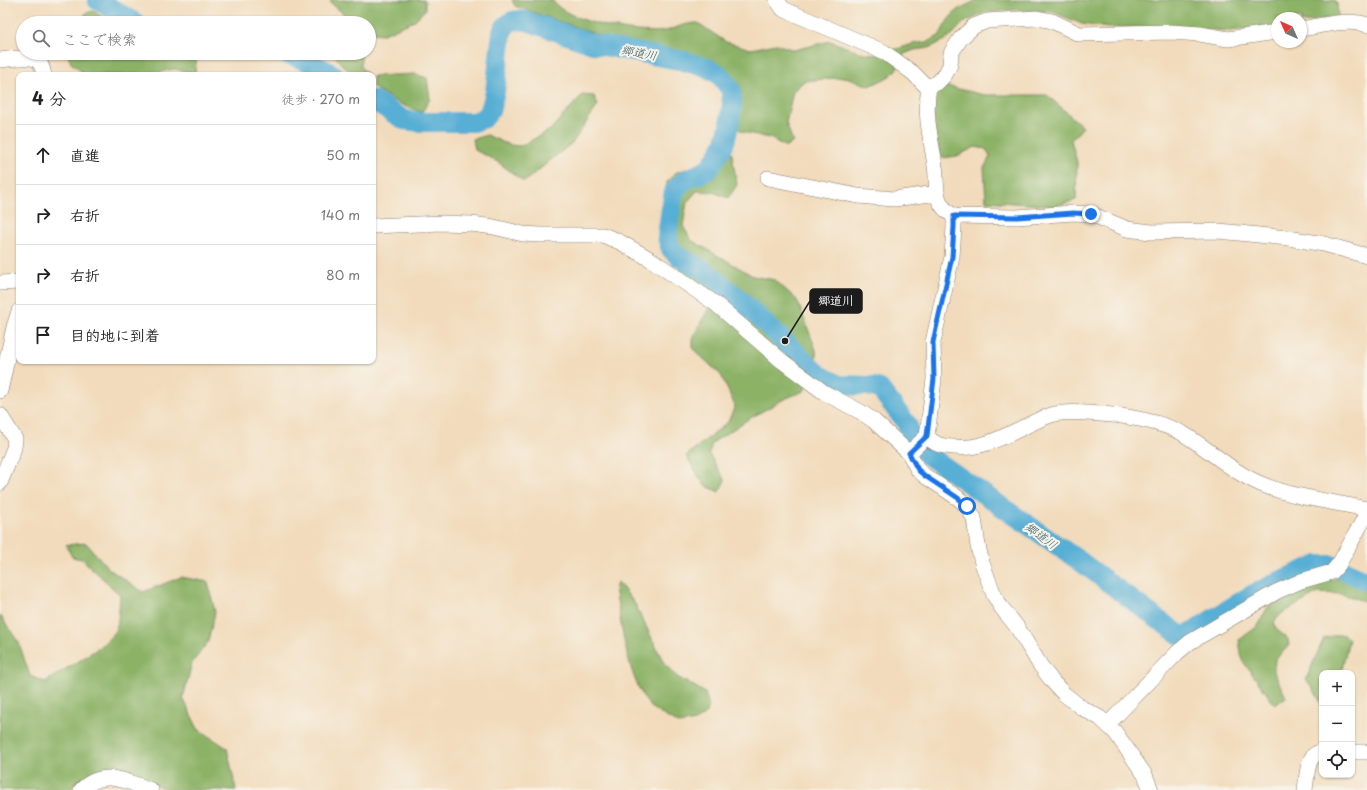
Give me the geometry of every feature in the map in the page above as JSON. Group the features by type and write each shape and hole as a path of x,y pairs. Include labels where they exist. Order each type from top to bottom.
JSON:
{"street":[{"path":"777,0 783,9 884,52 914,73 925,85 929,86 937,83 945,75 950,65 952,53 961,38 974,26 987,21 1037,18 1052,21 1079,34 1171,32 1228,38 1271,33"},
{"path":"1307,28 1338,23 1361,22 1367,24"},
{"path":"0,60 16,59"},
{"path":"38,60 42,65 43,72"},
{"path":"929,86 927,100 928,128 936,167 937,193 940,202 947,212 954,216 1017,217 1073,213 1091,214 1127,229 1151,232 1219,231 1288,238 1324,244 1367,256"},
{"path":"768,178 858,196 894,199 937,193"},
{"path":"954,216 952,257 933,342 934,379 918,444 918,470 967,506 974,518 982,563 994,595 1018,627 1052,681 1064,694 1108,724 1131,753 1145,775 1151,790"},
{"path":"376,226 442,223 471,224 494,227 523,234 603,235 620,242 650,259 716,304 782,361 825,393 918,444 932,442 941,446 960,448 977,447 993,442 1043,418 1056,414 1113,414 1168,427 1182,434 1242,474 1261,484 1292,494 1367,509"},
{"path":"0,283 16,282"},
{"path":"0,391 16,321"},
{"path":"0,415 15,439 14,448 0,483"},
{"path":"1108,724 1168,662 1190,642 1276,592 1301,581 1324,575 1337,567 1367,513"},
{"path":"1305,790 1309,765 1313,756 1319,752"},
{"path":"1355,752 1367,752"},
{"path":"81,790 89,782 104,778 118,778 151,790"}],"green space":[{"path":"330,0 423,0 425,1 425,10 414,21 384,34 376,33 376,16 345,16 331,3"},
{"path":"512,0 552,0 560,8 587,21 604,26 638,31 665,31 683,25 698,23 726,42 751,49 776,44 794,50 830,41 859,52 878,55 913,44 927,42 939,36 948,20 957,10 977,0 1334,0 1337,3 1338,17 1307,22 1307,12 1271,12 1271,27 1229,31 1161,26 1108,28 1082,24 1053,12 1014,10 984,13 963,23 949,38 929,48 914,50 904,54 891,75 869,86 846,77 804,81 793,91 786,123 793,142 786,147 770,138 743,132 735,126 741,94 731,74 713,61 686,53 640,47 598,35 515,6"},
{"path":"93,11 101,16 84,16 86,13"},
{"path":"70,60 197,60 195,72 174,69 160,72 82,72 71,63"},
{"path":"338,60 361,60 361,67 366,72 351,72"},
{"path":"415,74 427,78 430,99 422,112 403,105 376,89 376,76"},
{"path":"946,86 985,95 1047,95 1083,127 1071,140 1077,162 1076,200 1056,206 986,201 984,168 990,157 986,149 975,147 957,156 942,158 929,121 931,93"},
{"path":"582,95 594,96 598,105 573,142 524,182 498,162 475,150 473,139 487,135 509,145 521,146 550,130"},
{"path":"729,146 732,154 737,185 728,198 713,192 697,191 687,202 683,226 691,240 753,276 775,280 797,300 816,350 817,364 804,391 784,399 747,420 712,443 709,454 725,480 719,492 704,485 686,456 728,422 735,406 721,375 693,349 693,337 710,305 690,278 673,263 661,233 667,182 675,173 697,165 709,157 714,147"},
{"path":"86,543 109,569 143,592 181,577 208,582 215,612 208,642 192,663 183,698 198,729 227,748 236,790 168,790 134,776 103,772 73,786 70,790 0,790 0,615 19,643 30,676 45,682 103,644 115,631 118,619 120,595 82,559 72,557 66,545"},
{"path":"1344,578 1367,587 1367,602 1342,594 1318,593 1281,614 1274,622 1276,629 1288,639 1289,646 1275,659 1274,672 1286,697 1275,705 1242,660 1239,640 1258,626 1267,608 1321,581"},
{"path":"618,582 635,604 664,663 677,677 705,693 709,705 707,713 695,721 679,724 652,708 642,695 630,666 626,650 615,588"},
{"path":"1342,634 1349,639 1342,670 1319,670 1319,699 1306,679 1324,638"}],"waterway":[{"name":"郷道川","path":"97,0 124,16"},
{"name":"郷道川","path":"376,102 404,120 421,122 474,122 484,118 490,111 495,92 502,32 506,25 515,20 527,21 593,44 684,61 707,68 720,75 731,90 732,104 729,126 724,145 708,170 685,180 674,191 667,237 671,249 679,257 705,271 736,296 820,375 839,385 869,386 880,389 907,424 914,442 925,453 1081,562 1180,635 1187,635 1248,597 1286,578 1317,565 1332,565 1367,581"},
{"name":"郷道川","path":"304,60 328,72"}],"place":[{"name":"郷道川","path":"785,341"}],"route":[{"path":"967,506 918,470 909,453 922,439 927,436 934,379 933,342 952,257 954,216 1017,217 1073,213 1091,214"}]}
